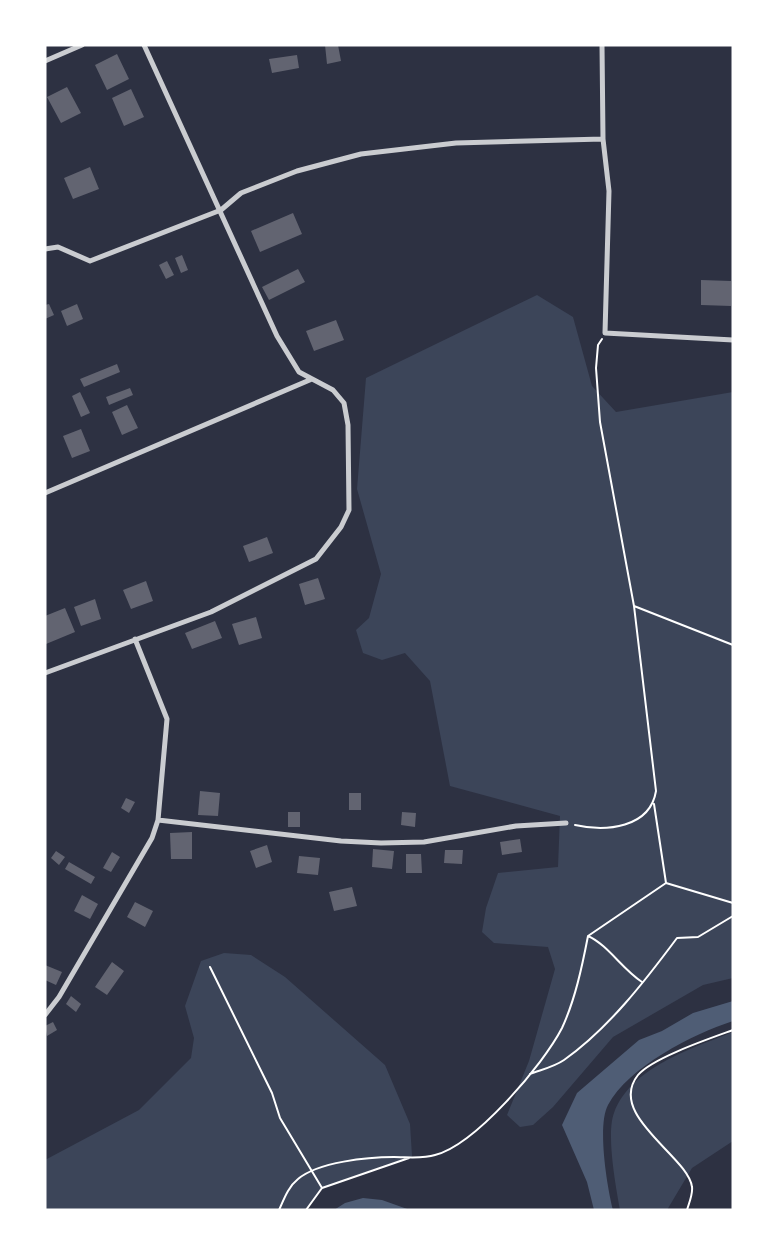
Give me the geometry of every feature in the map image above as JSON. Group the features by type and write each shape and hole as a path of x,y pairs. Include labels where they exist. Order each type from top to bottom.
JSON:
{"street":[{"path":"45,61 82,45"},
{"path":"45,673 211,612 316,559 341,527 349,510 348,425 344,403 333,390 299,372 277,336 239,258 221,210 144,45"},
{"path":"602,45 603,139 609,191 605,333 733,340"},
{"path":"45,249 58,247 90,261 221,210 241,193 297,171 361,154 456,143 603,139"},
{"path":"45,493 312,379"},
{"path":"45,1015 59,998 152,838 158,820 167,719 135,639"},
{"path":"158,820 341,841 381,843 424,842 516,826 566,823"}],"path":[{"path":"605,333 598,345 596,368 600,422 634,606 656,791 654,804 666,883"},
{"path":"634,606 733,645"},
{"path":"566,823 583,827 611,828 635,821 647,814 654,804"},
{"path":"666,883 733,903"},
{"path":"279,1210 288,1189 312,1171 368,1157 434,1156 458,1146 475,1133 530,1074 561,1029 582,970 588,936 666,883"},
{"path":"530,1074 563,1061 612,1017 677,938 698,937 733,916"},
{"path":"588,936 601,942 618,963 642,982"},
{"path":"210,967 272,1093 280,1118 322,1188"},
{"path":"687,1210 692,1186 686,1174 650,1135 637,1116 631,1104 633,1089 638,1076 653,1065 733,1030"},
{"path":"306,1210 322,1188 412,1156"}],"shaded area":[{"path":"537,295 573,317 592,386 616,412 733,392 733,978 703,985 613,1037 553,1107 533,1125 520,1127 507,1115 529,1061 555,969 548,947 494,943 482,932 486,908 498,873 558,867 560,816 450,786 430,681 405,653 382,660 363,653 356,630 369,618 381,574 357,489 366,378"},
{"path":"224,953 251,955 285,977 385,1065 410,1124 412,1156 322,1188 306,1210 45,1210 45,1160 139,1110 191,1058 194,1038 185,1006 201,961"},
{"path":"733,1001 733,1021 681,1043 646,1065 617,1091 608,1105 603,1127 606,1172 613,1210 594,1210 587,1182 562,1125 577,1093 639,1040 662,1031 693,1013"},
{"path":"733,1032 733,1141 692,1168 667,1210 620,1210 612,1161 611,1134 614,1113 622,1097 634,1083 664,1062"},
{"path":"363,1198 382,1200 410,1210 334,1210 345,1203"}],"building":[{"path":"325,45 338,45 341,61 327,64"},
{"path":"117,54 129,79 107,90 95,65"},
{"path":"297,55 299,68 272,73 269,59"},
{"path":"67,87 81,113 61,123 47,97"},
{"path":"131,89 144,117 124,126 112,98"},
{"path":"90,167 99,189 73,199 64,178"},
{"path":"293,213 302,234 260,252 251,231"},
{"path":"182,255 188,270 181,273 175,258"},
{"path":"167,261 174,275 166,279 159,265"},
{"path":"298,269 305,282 269,300 262,287"},
{"path":"701,280 731,281 731,306 701,305"},
{"path":"49,304 54,315 45,319 45,305"},
{"path":"77,304 83,319 67,326 61,311"},
{"path":"336,320 344,340 314,351 306,331"},
{"path":"117,364 120,372 84,387 80,379"},
{"path":"130,388 133,395 109,405 106,397"},
{"path":"80,392 90,413 81,417 72,396"},
{"path":"127,405 138,428 122,435 112,412"},
{"path":"81,429 90,451 72,458 63,436"},
{"path":"267,537 273,553 249,562 243,546"},
{"path":"318,578 325,599 305,605 299,584"},
{"path":"146,581 153,601 131,609 123,590"},
{"path":"95,599 101,619 81,626 74,607"},
{"path":"65,608 75,632 46,644 45,616"},
{"path":"256,617 262,638 239,645 232,624"},
{"path":"215,621 222,638 192,649 185,633"},
{"path":"200,791 220,793 218,816 198,815"},
{"path":"349,793 361,793 361,810 349,810"},
{"path":"126,798 135,802 129,813 121,808"},
{"path":"288,812 300,812 300,827 288,827"},
{"path":"402,812 416,813 415,827 401,825"},
{"path":"192,832 192,859 171,859 170,833"},
{"path":"520,839 522,852 502,855 500,842"},
{"path":"267,845 272,862 256,868 250,851"},
{"path":"373,849 394,851 392,869 372,867"},
{"path":"445,850 463,850 462,864 444,863"},
{"path":"56,851 65,857 59,865 51,858"},
{"path":"112,852 120,857 111,872 103,868"},
{"path":"406,854 421,854 422,873 406,873"},
{"path":"299,856 320,858 318,875 297,873"},
{"path":"69,862 95,877 91,884 65,869"},
{"path":"352,887 357,906 334,911 329,892"},
{"path":"82,895 98,904 90,919 74,911"},
{"path":"135,902 153,911 145,927 127,917"},
{"path":"112,962 124,971 107,995 95,987"},
{"path":"45,965 62,972 56,985 45,980"},
{"path":"71,996 81,1004 76,1012 66,1004"},
{"path":"53,1022 57,1030 47,1036 45,1026"}]}
